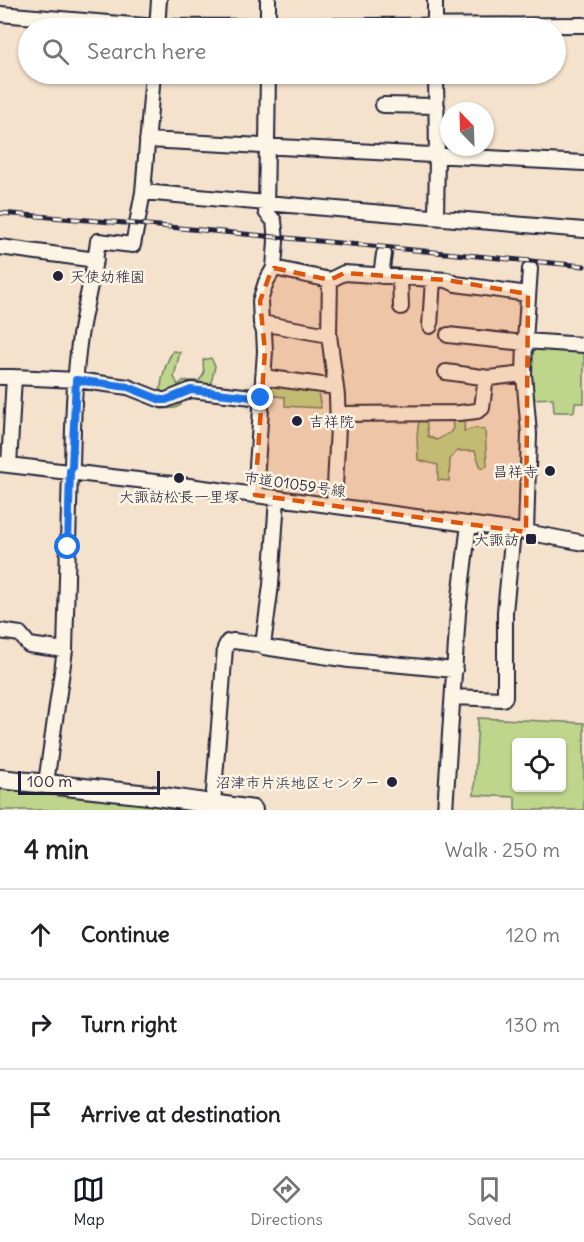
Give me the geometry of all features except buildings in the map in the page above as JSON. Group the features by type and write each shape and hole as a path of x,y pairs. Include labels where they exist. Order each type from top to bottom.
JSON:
{"main road":[{"path":"0,779 149,795 253,810"}],"street":[{"path":"158,18 159,0"},
{"path":"268,0 268,18"},
{"path":"435,0 435,18"},
{"path":"0,14 45,18"},
{"path":"566,25 584,25"},
{"path":"46,783 65,650 70,471 80,333 98,241 133,245 143,192 152,84"},
{"path":"255,495 265,351 260,301 266,282 274,268 276,232 274,221 266,212 268,84"},
{"path":"436,84 436,217"},
{"path":"383,105 436,106"},
{"path":"147,140 584,163"},
{"path":"143,192 584,230"},
{"path":"0,247 96,260"},
{"path":"381,276 384,254"},
{"path":"274,268 330,280 344,273 433,279 528,294"},
{"path":"453,697 505,698 505,612 519,531 529,434 524,374 530,270"},
{"path":"400,277 400,306"},
{"path":"430,326 433,279"},
{"path":"330,280 329,335 338,414 334,506"},
{"path":"261,323 329,335"},
{"path":"448,336 584,345"},
{"path":"446,372 489,378 524,374"},
{"path":"4,464 7,377 76,380 128,387 161,400 191,390 261,398"},
{"path":"262,377 336,387"},
{"path":"338,414 477,411 482,408 485,384 489,378"},
{"name":"市道01059号線","path":"4,464 469,524 584,543"},
{"path":"263,645 271,585 277,499"},
{"path":"445,810 459,613 469,524"},
{"path":"0,631 20,634 29,645 65,650"},
{"path":"213,804 225,648 228,642 263,645 349,660 455,670"}],"highlighted area":[{"path":"274,268 330,280 344,273 447,280 528,294 526,532 255,495 265,351 260,301"}],"green space":[{"path":"529,347 584,349 584,403 575,403 574,412 554,412 553,398 532,399"},
{"path":"173,351 180,352 174,377 178,385 183,381 199,381 204,374 203,360 211,358 215,366 210,388 183,395 181,405 175,408 161,409 162,379"},
{"path":"264,380 317,387 321,408 285,406 285,397 264,395"},
{"path":"465,416 464,431 475,428 485,430 487,466 481,468 475,451 457,451 450,459 449,481 438,480 438,465 418,460 419,419 426,419 428,436 436,440 450,433 453,428 452,419"},
{"path":"478,718 584,723 584,810 515,810 515,797 474,795"},
{"path":"0,788 115,799 187,810 0,810"}],"railway":[{"path":"0,213 584,266"}],"place":[{"name":"天使幼稚園","path":"58,276"},
{"name":"吉祥院","path":"297,421"},
{"name":"昌祥寺","path":"550,471"},
{"name":"大諏訪松長一里塚","path":"179,478"},
{"name":"大諏訪","path":"531,539"},
{"name":"沼津市片浜地区センター","path":"392,782"}],"route":[{"path":"68,547 76,380 128,387 161,400 173,398 191,390 261,398"}]}
